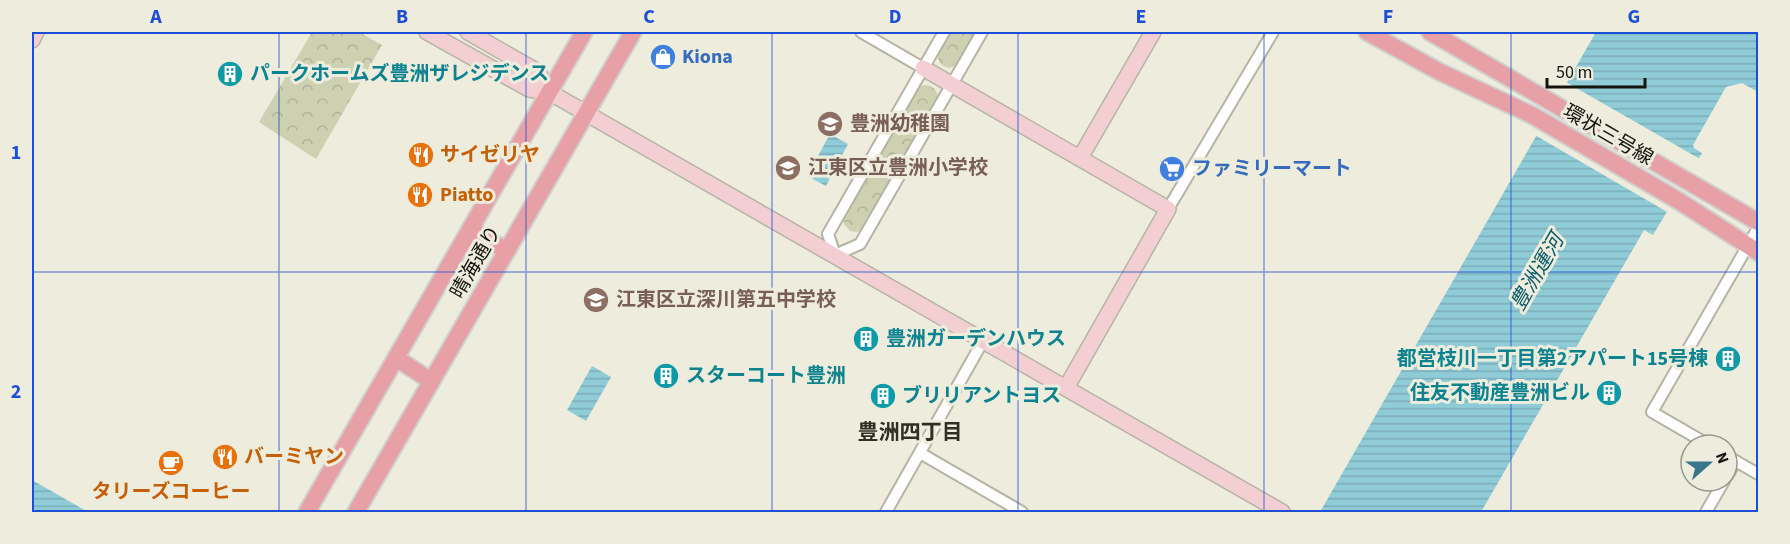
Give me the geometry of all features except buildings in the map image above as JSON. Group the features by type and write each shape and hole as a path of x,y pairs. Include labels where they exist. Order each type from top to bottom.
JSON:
{"main road":[{"name":"晴海通り","path":"307,513 584,32"},
{"name":"晴海通り","path":"356,513 633,32"},
{"name":"環状三号線","path":"1367,32 1440,72 1532,114 1679,201 1753,249"},
{"name":"環状三号線","path":"1430,32 1758,222"},
{"path":"470,229 507,250"},
{"path":"396,358 431,381"}],"street":[{"path":"32,40 36,32"},
{"path":"427,32 529,89 549,92 1282,513"},
{"path":"468,32 538,72 549,92"},
{"path":"861,32 1168,209"},
{"path":"835,255 828,234 944,32"},
{"path":"835,255 860,244 982,32"},
{"path":"1080,158 1153,32"},
{"path":"1066,388 1273,32"},
{"path":"1688,433 1652,412 1753,249 1758,228"},
{"path":"886,513 983,340"},
{"path":"920,453 1022,513"},
{"path":"1739,463 1758,474"},
{"path":"1706,513 1717,493"}],"green space":[{"path":"312,32 359,32 382,45 316,159 259,122"},
{"path":"949,32 978,32 960,64 949,68 939,62 938,52"},
{"path":"924,85 935,89 939,101 864,229 857,232 850,231 844,224 843,216 917,88"}],"water":[{"name":"豊洲運河","path":"1596,32 1758,32 1758,92 1742,83 1726,87 1693,145 1702,153 1653,235 1644,230 1481,512 1320,512"},
{"path":"830,134 848,144 826,186 807,176"},
{"path":"592,366 611,377 586,421 567,410"},
{"path":"32,480 88,512 32,512"}],"pier":[{"path":"1564,81 1700,159 1669,213 1533,134"}],"place":[{"name":"Kiona","path":"663,57"},
{"name":"パークホームズ豊洲ザレジデンス","path":"230,74"},
{"name":"豊洲幼稚園","path":"830,124"},
{"name":"サイゼリヤ","path":"421,155"},
{"name":"江東区立豊洲小学校","path":"788,168"},
{"name":"ファミリーマート","path":"1172,169"},
{"name":"Piatto","path":"420,195"},
{"name":"江東区立深川第五中学校","path":"596,300"},
{"name":"豊洲ガーデンハウス","path":"866,339"},
{"name":"都営枝川一丁目第2アパート15号棟","path":"1728,359"},
{"name":"スターコート豊洲","path":"666,376"},
{"name":"住友不動産豊洲ビル","path":"1609,393"},
{"name":"ブリリアントヨス","path":"883,396"},
{"name":"バーミヤン","path":"225,457"},
{"name":"タリーズコーヒー","path":"171,463"}],"district":[{"name":"豊洲四丁目","path":"910,432"}]}
